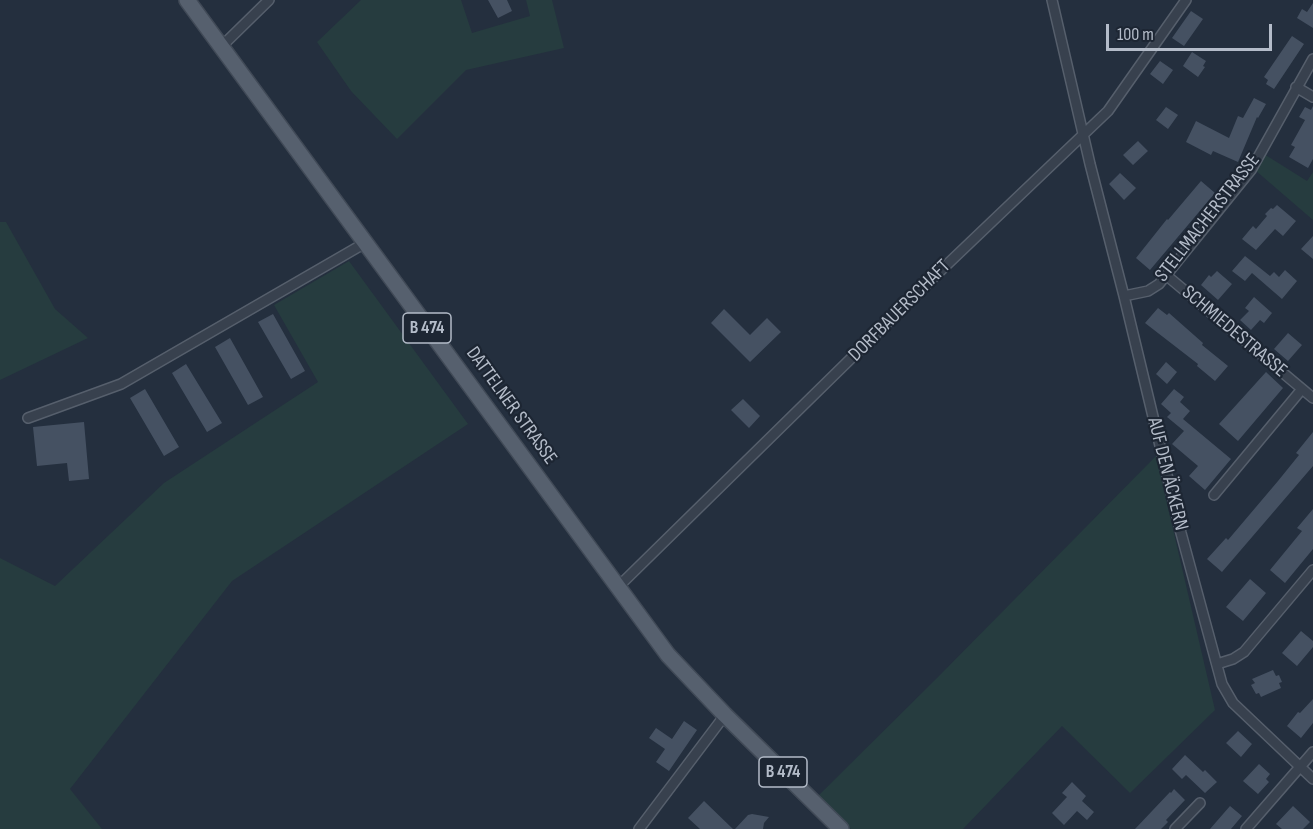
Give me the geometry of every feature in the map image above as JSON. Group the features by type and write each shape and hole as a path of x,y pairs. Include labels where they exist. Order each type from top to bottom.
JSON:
{"main road":[{"name":"DATTELNER STRASSE","path":"187,0 672,660 724,715 841,829"}],"street":[{"path":"222,46 269,0"},
{"path":"1052,0 1084,136"},
{"name":"DORFBAUERSCHAFT","path":"618,587 1040,174 1084,136 1107,111 1186,0"},
{"name":"STELLMACHERSTRASSE","path":"1124,296 1148,291 1159,284 1251,170 1313,59"},
{"path":"1296,87 1313,97"},
{"name":"AUF DEN ÄCKERN","path":"1084,136 1181,533 1222,684 1233,703 1313,779"},
{"path":"28,418 121,384 365,243"},
{"name":"SCHMIEDESTRASSE","path":"1166,274 1313,398"},
{"name":"SCHMIEDESTRASSE","path":"1214,495 1302,388"},
{"path":"1217,664 1244,652 1313,570"},
{"path":"639,829 724,715"},
{"path":"1246,829 1313,752"},
{"path":"1175,829 1200,803"}],"green space":[{"path":"361,0 461,0 472,33 530,16 526,0 552,0 564,48 466,70 397,139 351,91 317,42"},
{"path":"1264,154 1307,181 1313,172 1313,220 1255,170"},
{"path":"0,222 6,222 55,309 88,338 0,380"},
{"path":"349,261 468,424 232,581 70,789 102,829 0,829 0,558 55,586 164,483 318,382 274,305"},
{"path":"1156,456 1215,710 1130,793 1062,726 963,829 851,829 817,797"}],"building":[{"path":"488,0 507,0 512,11 498,18"},
{"path":"1313,3 1313,28 1297,18 1302,9 1307,12"},
{"path":"1191,11 1203,19 1184,46 1172,38"},
{"path":"1292,36 1304,44 1274,89 1266,84 1268,80 1264,77"},
{"path":"1192,52 1206,61 1198,77 1183,66"},
{"path":"1160,61 1173,70 1163,84 1150,74"},
{"path":"1254,98 1266,104 1257,117 1238,162 1213,151 1211,155 1186,142 1196,121 1229,138 1238,116 1243,118"},
{"path":"1313,106 1313,159 1308,168 1289,157 1295,147 1291,145 1305,120 1299,117 1305,107 1311,110"},
{"path":"1166,107 1178,115 1168,129 1156,120"},
{"path":"1138,141 1148,151 1133,165 1123,155"},
{"path":"1120,173 1136,188 1124,200 1109,184"},
{"path":"1201,181 1215,193 1150,270 1136,258"},
{"path":"1277,205 1296,221 1283,236 1275,229 1256,250 1242,239 1253,226 1256,229 1267,216 1265,214"},
{"path":"1313,236 1313,259 1301,249"},
{"path":"1245,256 1270,276 1274,272 1279,277 1285,270 1297,281 1282,299 1252,273 1245,281 1232,271"},
{"path":"1217,271 1232,284 1218,300 1201,285 1209,275 1211,277"},
{"path":"1254,297 1272,313 1264,323 1260,320 1251,330 1240,320 1249,311 1245,308"},
{"path":"1158,308 1167,315 1169,313 1228,366 1215,381 1197,366 1198,364 1145,323"},
{"path":"724,309 750,335 767,318 781,332 750,362 711,323"},
{"path":"273,314 305,371 291,379 258,322"},
{"path":"1288,333 1302,345 1288,361 1274,349"},
{"path":"230,338 263,397 248,405 215,347"},
{"path":"1166,362 1177,372 1167,384 1156,374"},
{"path":"186,364 222,423 207,432 172,373"},
{"path":"1266,372 1283,388 1238,441 1219,424"},
{"path":"145,389 179,447 164,456 130,398"},
{"path":"1174,389 1184,397 1180,402 1190,411 1183,419 1231,459 1205,490 1189,476 1198,466 1172,444 1184,431 1167,417 1171,413 1161,404"},
{"path":"743,399 760,416 749,428 731,410"},
{"path":"84,422 89,479 69,481 67,463 37,466 33,427"},
{"path":"1313,432 1313,466 1222,572 1207,559 1226,538 1228,540 1278,481 1299,455 1296,453"},
{"path":"1313,509 1313,549 1285,583 1270,570 1302,531 1297,528"},
{"path":"1250,579 1266,593 1243,621 1226,607"},
{"path":"1301,631 1313,641 1313,647 1297,666 1282,653"},
{"path":"1273,670 1276,676 1279,675 1282,682 1279,683 1281,688 1261,697 1259,693 1256,694 1251,685 1255,683 1252,679"},
{"path":"1313,699 1313,723 1301,738 1287,726"},
{"path":"684,721 697,730 669,771 656,762 665,749 649,738 656,728 672,739"},
{"path":"1238,731 1252,744 1241,757 1226,743"},
{"path":"1185,755 1217,782 1205,793 1186,775 1182,779 1172,769"},
{"path":"1259,764 1270,774 1266,779 1269,782 1258,794 1243,781"},
{"path":"1072,782 1086,796 1082,801 1094,812 1087,820 1077,811 1064,825 1052,813 1067,797 1062,793"},
{"path":"1174,789 1185,800 1166,820 1168,822 1161,829 1135,829 1170,792"},
{"path":"704,801 733,829 700,829 688,818"},
{"path":"1230,806 1242,816 1231,829 1210,829"},
{"path":"1293,806 1310,822 1303,829 1282,829 1276,824"},
{"path":"748,815 769,817 763,829 735,829"}]}
